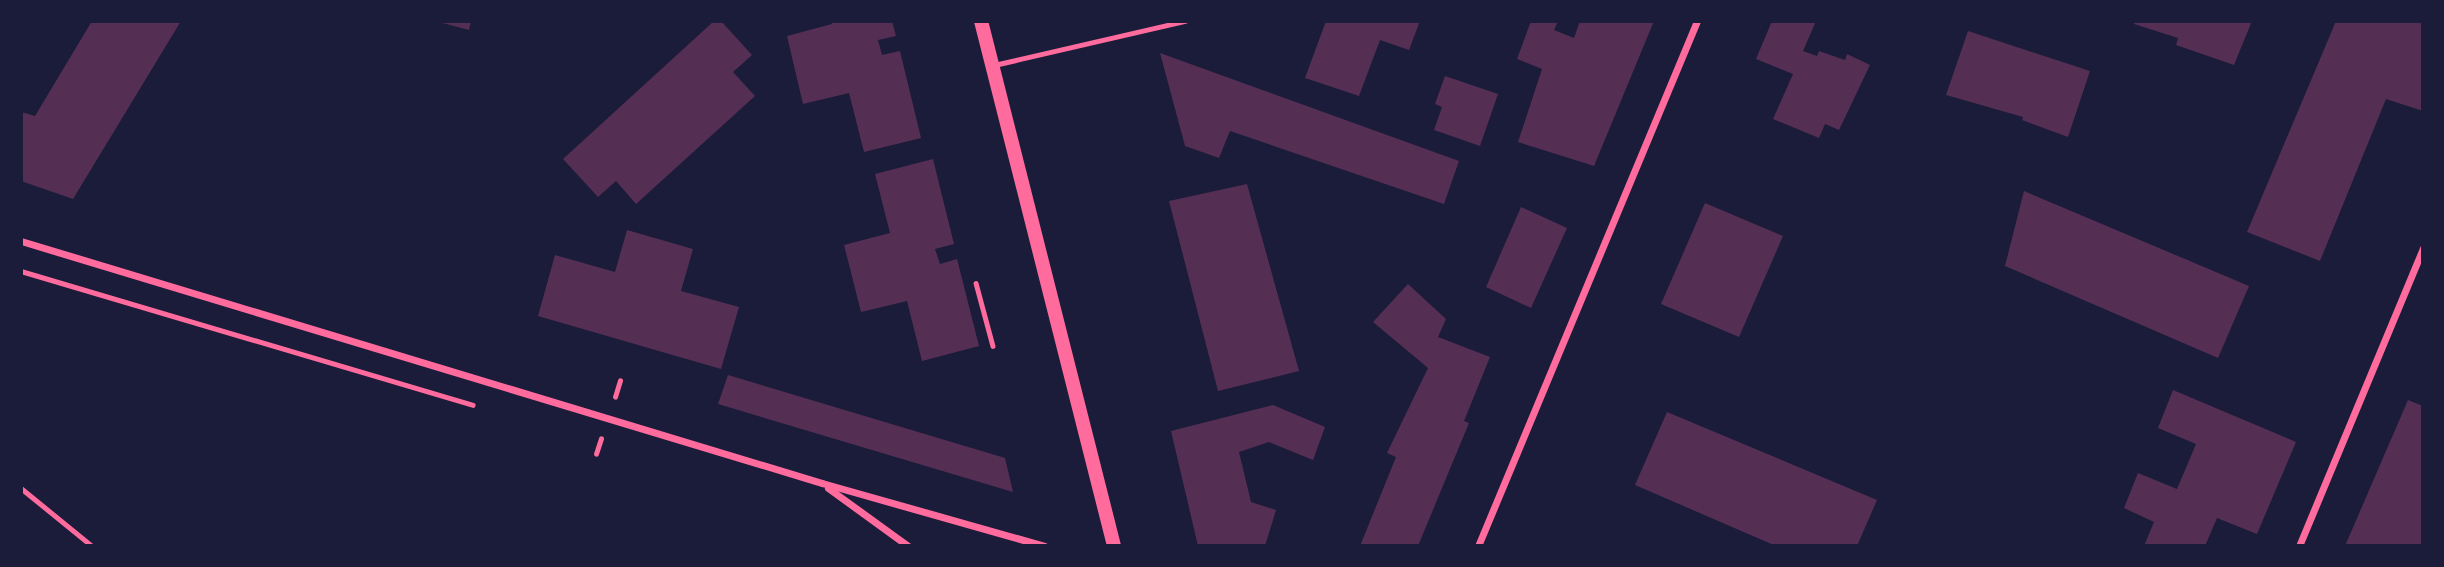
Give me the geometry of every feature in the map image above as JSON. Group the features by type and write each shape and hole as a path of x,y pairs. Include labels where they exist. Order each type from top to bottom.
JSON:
{"main road":[{"path":"981,21 1114,546"}],"street":[{"path":"1478,546 1697,21"},
{"path":"21,241 822,483 1044,546"},
{"path":"2299,546 2423,248"},
{"path":"822,483 908,546"}],"lane":[{"path":"992,65 1185,21"}],"path":[{"path":"21,271 485,408"},
{"path":"976,283 993,346"},
{"path":"617,390 620,381"},
{"path":"587,438 599,444 596,454"},
{"path":"21,488 92,546"}],"building":[{"path":"92,21 181,21 73,199 21,181 21,112 35,116"},
{"path":"435,21 471,21 469,30"},
{"path":"714,21 721,21 752,55 733,72 755,96 636,204 616,181 598,197 563,159"},
{"path":"831,21 892,21 896,36 878,40 882,55 900,51 921,138 864,152 849,93 803,104 787,36 832,24"},
{"path":"1326,21 1420,21 1409,50 1380,40 1359,96 1305,78"},
{"path":"1531,21 1558,21 1554,30 1574,38 1580,21 1654,21 1594,166 1518,142 1542,69 1517,59"},
{"path":"1772,21 1816,21 1803,51 1817,56 1819,51 1845,60 1847,54 1870,65 1839,130 1825,124 1819,138 1773,119 1793,74 1756,59"},
{"path":"2135,21 2252,21 2234,65 2176,45 2178,38 2134,24"},
{"path":"2336,21 2414,21 2423,24 2423,111 2386,99 2320,261 2247,232"},
{"path":"1968,31 2090,71 2068,137 2022,120 2023,117 1946,95"},
{"path":"1160,53 1459,161 1444,204 1230,131 1219,158 1185,146"},
{"path":"1445,76 1498,94 1480,146 1434,130 1442,107 1435,104"},
{"path":"933,159 954,244 935,249 940,264 957,259 979,346 922,361 907,301 861,312 844,245 890,233 875,174"},
{"path":"1247,184 1299,371 1218,391 1169,201"},
{"path":"2024,191 2249,286 2218,358 2005,266"},
{"path":"1705,203 1783,236 1739,337 1661,304"},
{"path":"1521,207 1567,228 1531,308 1486,287"},
{"path":"627,230 693,249 681,291 739,307 721,369 538,316 555,255 615,272"},
{"path":"1408,284 1446,319 1438,337 1490,357 1464,421 1469,423 1418,546 1360,546 1396,457 1387,453 1428,368 1373,322"},
{"path":"728,375 1005,458 1013,492 718,404"},
{"path":"2173,390 2296,442 2257,534 2217,518 2205,546 2144,546 2154,522 2124,508 2138,473 2177,489 2196,444 2158,428"},
{"path":"2408,400 2423,406 2423,546 2345,546"},
{"path":"1273,405 1325,427 1313,460 1269,442 1239,452 1251,502 1276,510 1265,546 1198,546 1171,431"},
{"path":"1667,412 1877,500 1857,546 1776,546 1635,485"}]}
